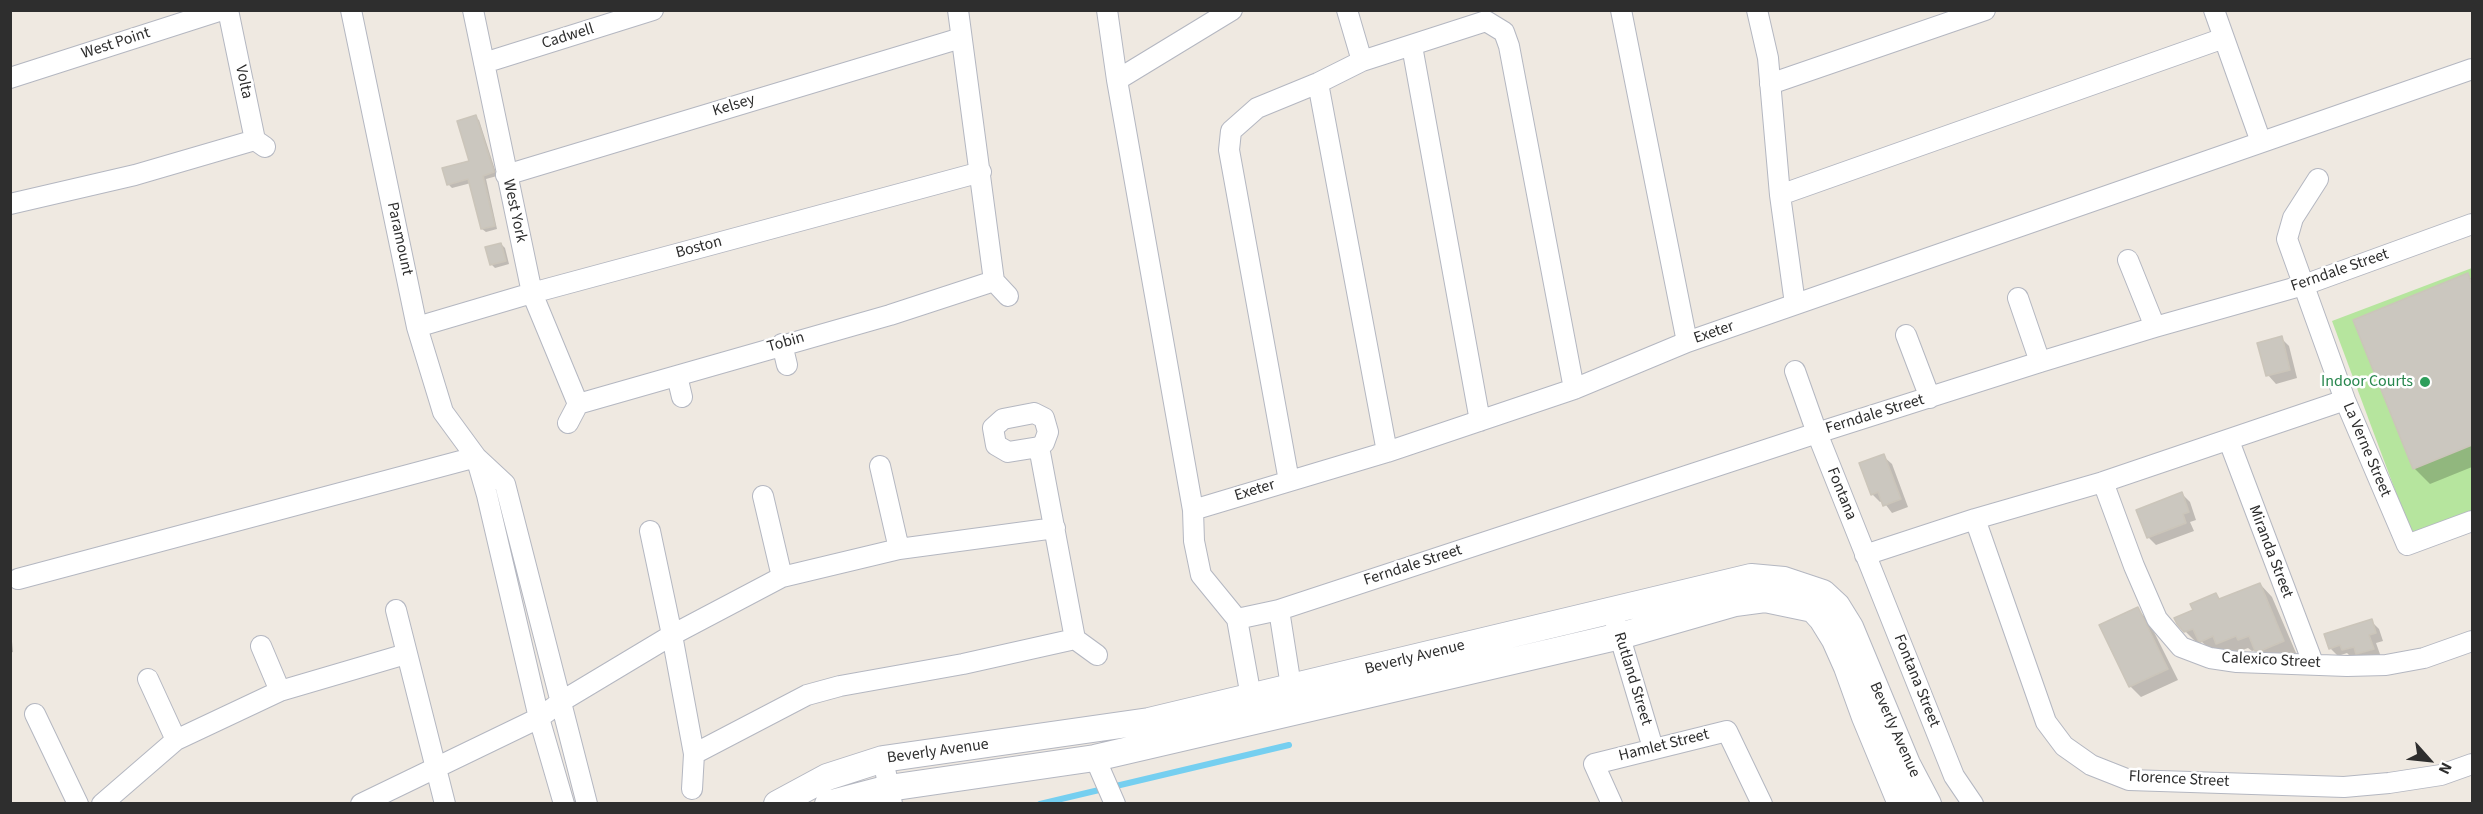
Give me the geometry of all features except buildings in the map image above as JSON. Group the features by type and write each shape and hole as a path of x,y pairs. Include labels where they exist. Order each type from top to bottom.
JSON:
{"street":[{"name":"West Point","path":"10,78 222,10"},
{"name":"Volta","path":"10,204 260,143 228,10"},
{"name":"Paramount","path":"351,10 417,327 443,412 476,457"},
{"name":"West York","path":"473,10 532,293 578,404"},
{"name":"Cadwell","path":"484,63 653,10"},
{"path":"958,10 994,281 1008,296"},
{"path":"1107,10 1201,575 1237,619 1253,708"},
{"path":"1117,80 1232,10"},
{"path":"1347,10 1362,61"},
{"path":"1622,10 1687,342"},
{"path":"1757,10 1768,58 1780,195 1795,304"},
{"path":"1770,84 1985,10"},
{"path":"2214,10 2261,142"},
{"path":"1289,481 1229,150 1231,131 1257,108 1318,83 1362,61 1486,21 1504,32 1509,46 1574,389"},
{"name":"Kelsey","path":"507,175 961,38"},
{"path":"1780,195 2224,38"},
{"path":"1412,46 1480,421"},
{"name":"Exeter","path":"1192,510 1387,452 1574,389 1687,342 2472,69"},
{"path":"1318,83 1387,452"},
{"name":"Boston","path":"417,327 532,293 981,172"},
{"name":"La Verne Street","path":"2318,180 2293,218 2287,239 2344,400 2407,545 2472,521"},
{"name":"Ferndale Street","path":"1237,619 1279,610 1816,433 2040,362 2304,285 2472,224"},
{"path":"2128,260 2155,327"},
{"name":"Tobin","path":"578,404 782,345 893,324 994,281"},
{"path":"2018,298 2040,362"},
{"path":"1906,335 1930,398"},
{"path":"782,345 787,365"},
{"name":"Fontana","path":"1795,371 1816,433 1865,555"},
{"path":"677,376 682,397"},
{"path":"1865,555 1975,519 2103,482 2344,400"},
{"path":"568,423 578,404"},
{"name":"Miranda Street","path":"2229,441 2313,663"},
{"path":"1039,447 1075,639 1097,655"},
{"path":"18,579 476,457"},
{"path":"476,457 505,484 562,701 586,804"},
{"path":"476,457 539,717 564,804"},
{"path":"880,466 899,549"},
{"name":"Calexico Street","path":"2103,482 2134,566 2157,619 2181,647 2210,658 2237,663 2386,665 2424,658 2472,641"},
{"path":"763,496 782,578"},
{"name":"Florence Street","path":"1975,519 2046,722 2064,746 2091,765 2129,780 2344,787 2441,775 2472,764"},
{"path":"361,804 539,717 672,635 782,578 899,549 1055,528"},
{"path":"650,531 694,754 692,789"},
{"name":"Fontana Street","path":"1865,555 1954,776 1973,804"},
{"name":"Beverly Avenue","path":"1293,699 1611,611 1751,577 1784,580 1823,593 1836,606 1850,627 1906,764 1928,804"},
{"name":"Beverly Avenue","path":"777,804 827,777 883,759 1149,720 1253,708 1620,636 1735,603 1765,599 1813,609 1835,640 1901,804"},
{"path":"396,610 445,804"},
{"path":"1279,610 1293,699"},
{"name":"Rutland Street","path":"1611,611 1653,748"},
{"path":"694,754 807,695 840,686 963,664 1075,639"},
{"path":"261,646 280,692"},
{"path":"102,804 176,740 280,692 406,654"},
{"path":"148,679 176,740"},
{"name":"Beverly Avenue","path":"828,804 1099,767 1253,708"},
{"path":"34,714 78,804"},
{"name":"Hamlet Street","path":"1612,804 1594,765 1653,748 1727,731 1762,804"},
{"path":"883,759 891,796"},
{"path":"1099,767 1114,804"}],"green space":[{"name":"Indoor Courts","path":"2472,268 2472,519 2414,541 2332,321"}],"waterway":[{"path":"1040,804 1289,745"}],"place":[{"name":"Indoor Courts","path":"2425,382"}]}
